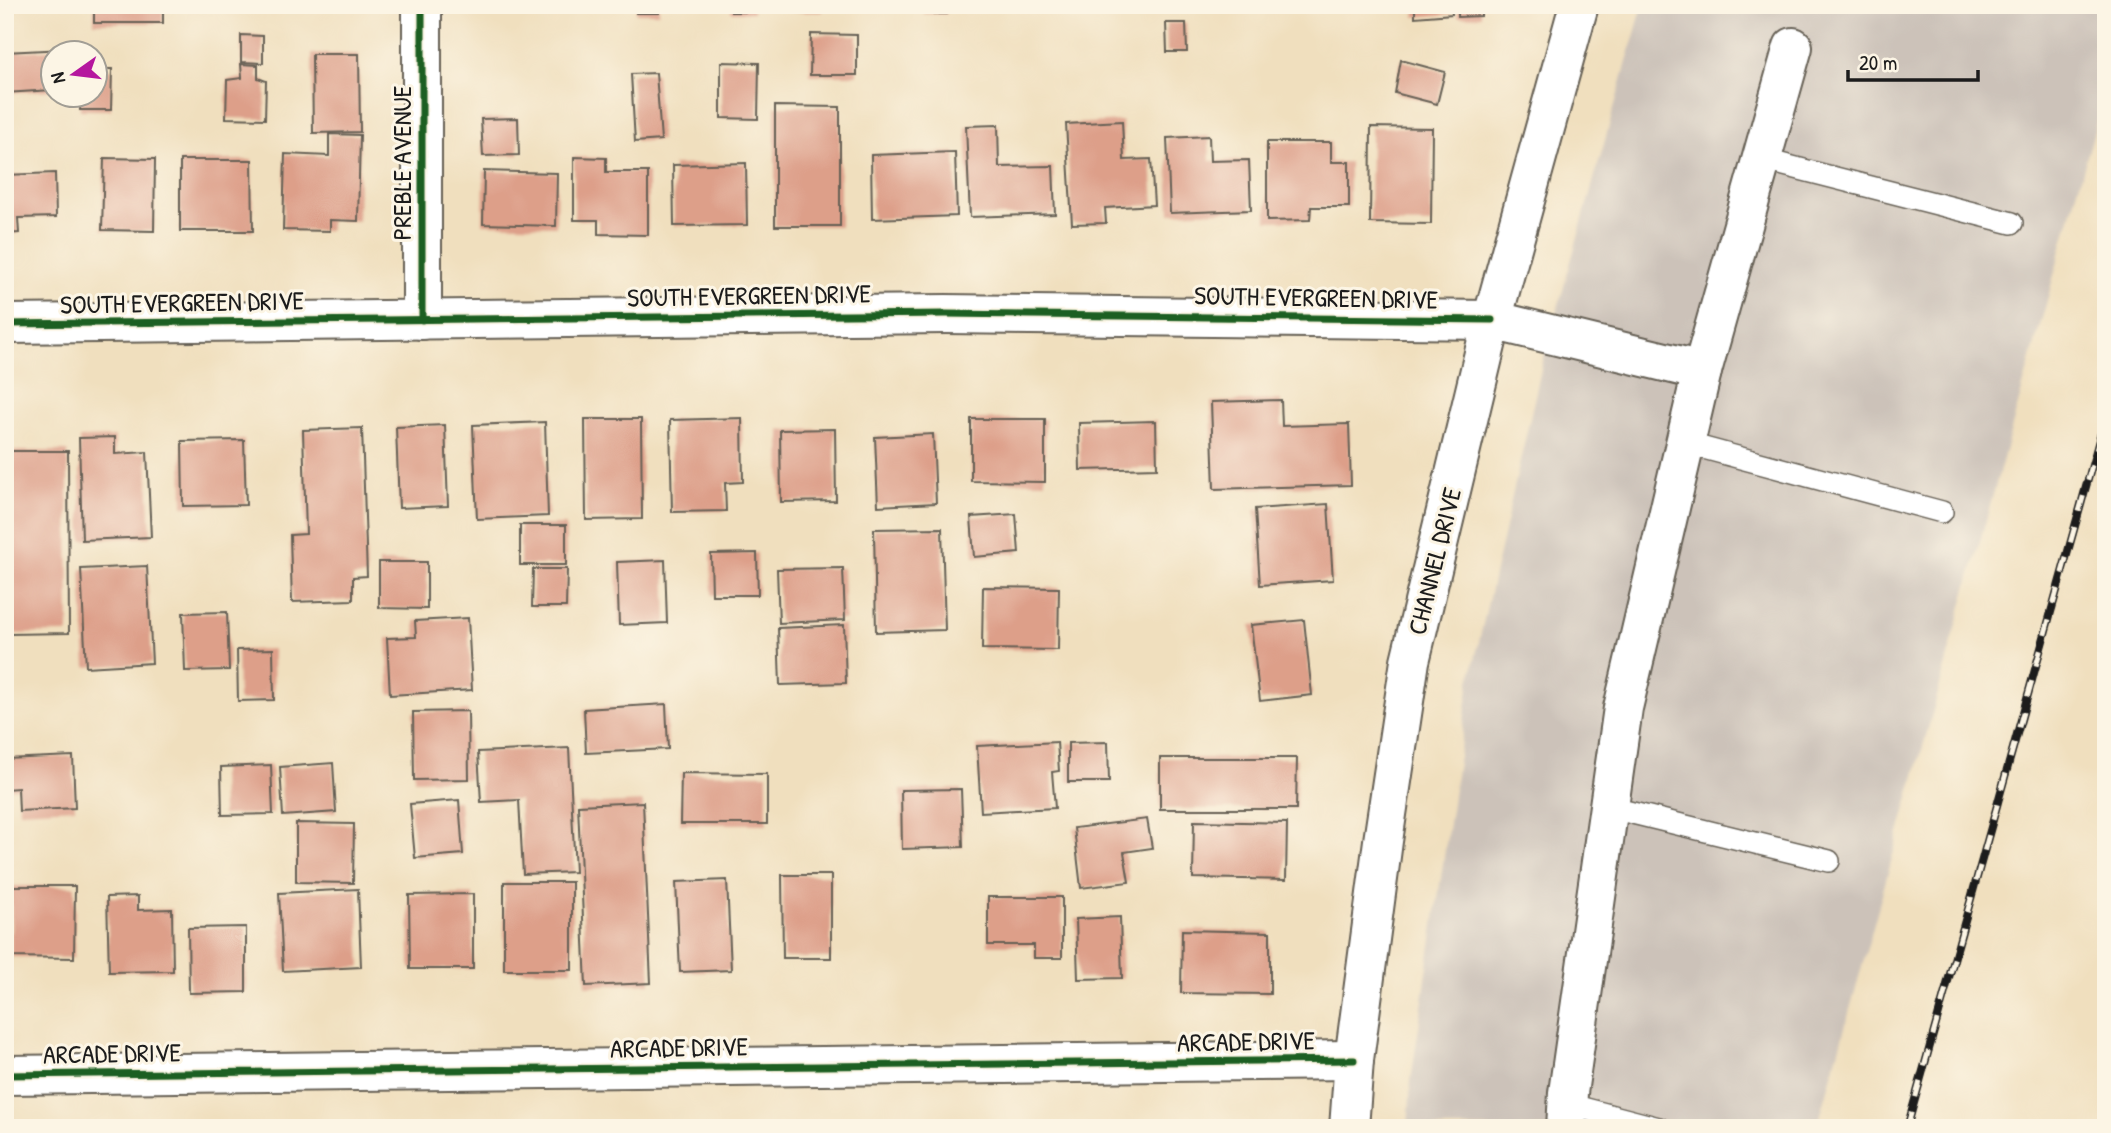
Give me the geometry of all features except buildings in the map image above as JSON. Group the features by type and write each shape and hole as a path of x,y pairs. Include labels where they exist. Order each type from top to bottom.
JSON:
{"street":[{"name":"PREBLE AVENUE","path":"422,5 422,320"},
{"name":"CHANNEL DRIVE","path":"1349,1128 1354,1060 1410,661 1492,320 1578,5"},
{"path":"1567,1116 1623,708 1702,371 1793,47"},
{"name":"SOUTH EVERGREEN DRIVE","path":"5,324 946,314 1492,320 1702,371"},
{"name":"ARCADE DRIVE","path":"5,1075 1354,1060"}],"lane":[{"path":"1761,159 2012,223"},
{"path":"1685,443 1942,512"},
{"path":"1608,807 1829,861"},
{"path":"1567,1116 1659,1128"}],"shaded area":[{"path":"1643,5 2106,5 2106,88 1817,1128 1408,1128 1411,1081 1470,681 1543,361"}],"railway":[{"path":"1907,1128 2106,415"}],"cycle path":[{"path":"422,5 422,320"},
{"path":"5,324 946,314 1492,320"},
{"path":"5,1075 1354,1060"}]}
